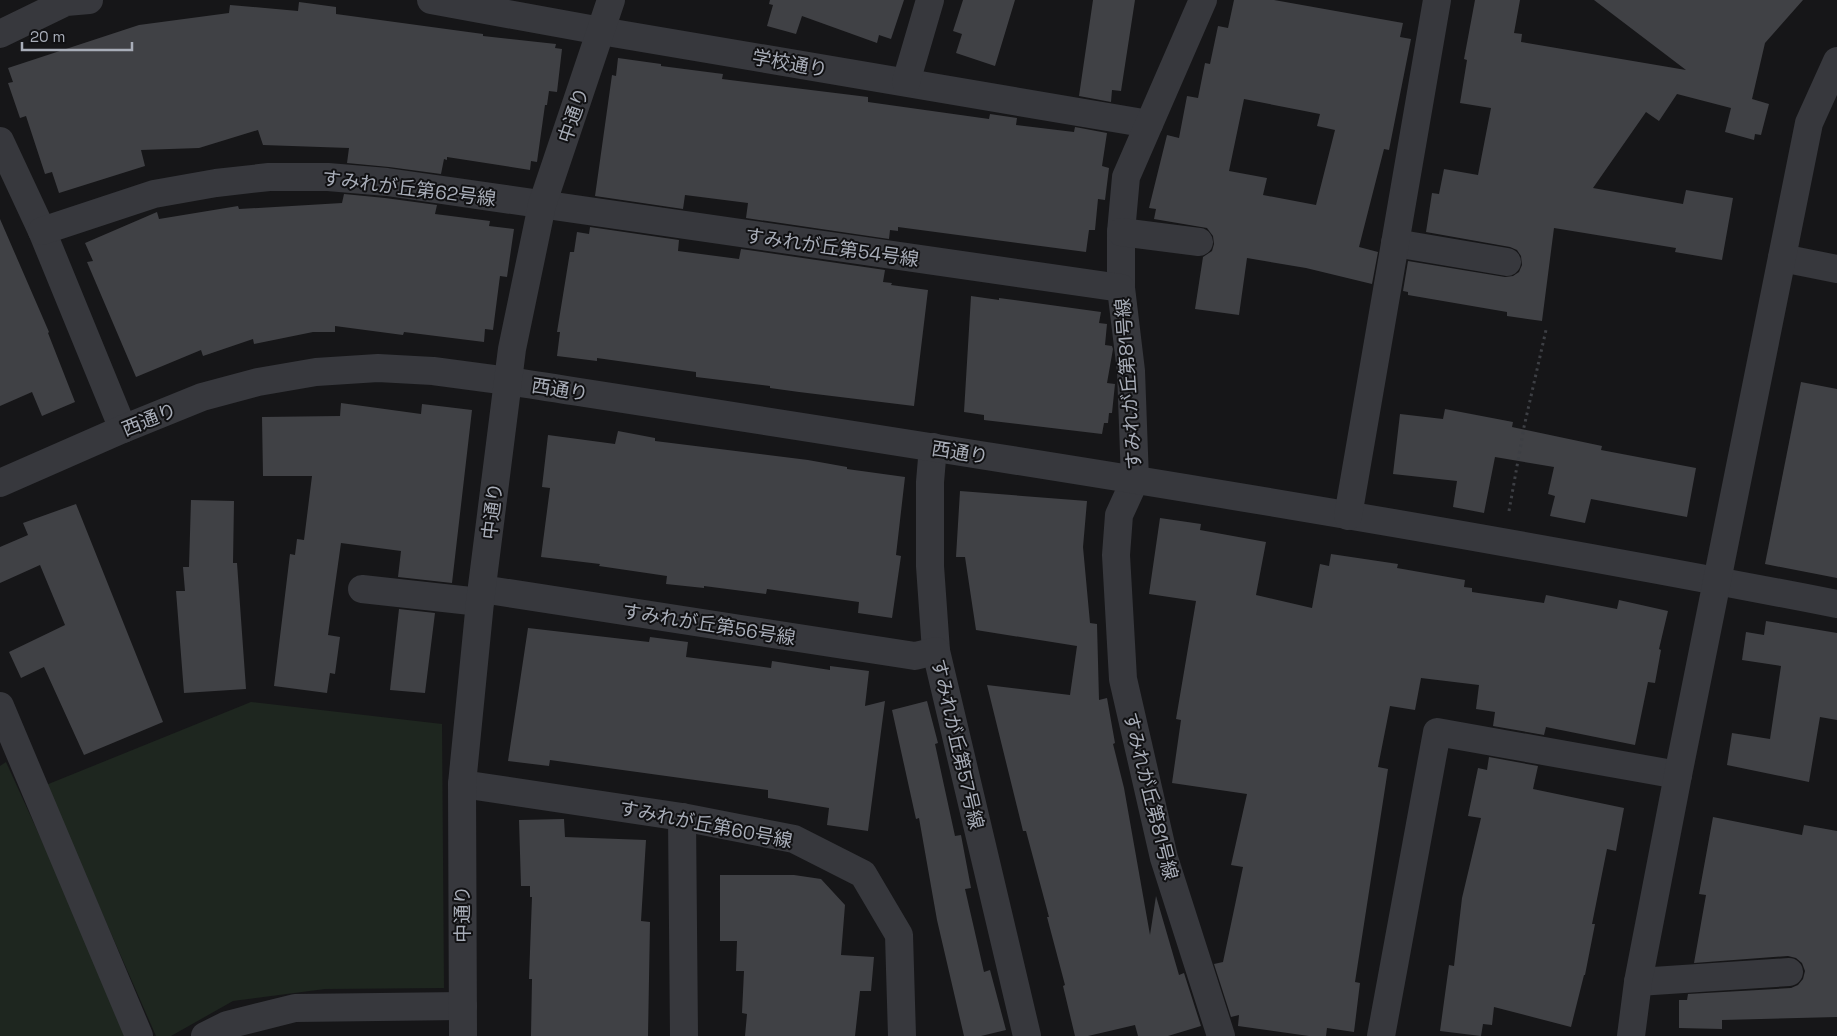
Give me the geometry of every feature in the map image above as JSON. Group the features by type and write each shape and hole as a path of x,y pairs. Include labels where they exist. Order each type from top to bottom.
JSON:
{"street":[{"name":"学校通り","path":"431,0 1149,124"},
{"name":"中通り","path":"463,1036 462,784 481,596 512,349 542,205 611,0"},
{"path":"906,82 930,0"},
{"name":"すみれが丘第81号線","path":"1203,0 1126,177 1122,232 1121,288 1131,371 1136,480 1119,515 1116,555 1123,679 1164,858 1220,1036"},
{"path":"1348,516 1437,0"},
{"path":"0,34 73,1"},
{"path":"1631,1036 1638,982 1678,776 1809,123 1837,61"},
{"path":"0,141 42,231 123,429"},
{"name":"すみれが丘第62号線","path":"42,231 154,194 216,183 269,177 328,177 387,182 542,205"},
{"name":"すみれが丘第54号線","path":"542,205 1121,288"},
{"path":"1122,232 1199,242"},
{"path":"1395,243 1507,262"},
{"path":"1782,258 1837,269"},
{"name":"西通り","path":"0,483 123,429 202,397 258,382 316,372 378,368 433,371 508,380 1136,480 1717,581 1837,604"},
{"name":"すみれが丘第57号線","path":"933,447 930,482 930,566 936,651 1027,1036"},
{"name":"すみれが丘第56号線","path":"362,589 481,596 915,656 936,651"},
{"path":"0,706 7,748 139,1036"},
{"path":"1381,1036 1437,732 1678,776"},
{"name":"すみれが丘第60号線","path":"462,784 682,817 794,839 863,874 899,935 902,1036"},
{"path":"682,817 684,1036"},
{"path":"1638,982 1789,972"},
{"path":"205,1036 227,1025 295,1008 463,1006"}],"path":[{"path":"1503,544 1524,427 1546,330"}],"shaded area":[{"path":"251,702 442,724 444,988 325,989 233,1001 171,1036 156,1036 46,785"},
{"path":"6,762 131,1036 0,1036 0,766"}],"building":[{"path":"770,0 904,0 891,39 879,35 877,43 802,16 796,34 767,26 773,5 769,4"},
{"path":"963,0 1015,0 995,66 956,53 962,34 953,31"},
{"path":"1093,0 1135,0 1121,91 1112,90 1111,102 1079,96"},
{"path":"1234,0 1274,0 1403,23 1400,37 1411,39 1389,150 1384,149 1359,247 1378,252 1372,284 1306,268 1247,258 1239,315 1195,309 1203,257 1212,251 1214,244 1213,236 1207,228 1154,219 1156,209 1149,208 1167,135 1179,138 1187,96 1198,98 1205,63 1210,64 1218,26 1228,28","holes":["1244,99 1320,114 1317,126 1335,130 1316,205 1263,195 1267,178 1229,171"]},
{"path":"1475,0 1520,0 1514,33 1522,34 1521,42 1686,70 1594,0 1803,0 1765,43 1752,99 1769,104 1761,135 1755,134 1754,140 1725,132 1731,108 1677,94 1659,121 1646,112 1593,188 1683,204 1686,190 1733,198 1722,260 1675,252 1676,248 1554,228 1542,321 1507,316 1507,312 1408,295 1408,292 1403,291 1408,261 1505,277 1513,276 1519,272 1522,265 1521,256 1517,250 1510,247 1426,232 1432,193 1439,194 1444,169 1478,175 1491,108 1460,103 1467,60 1464,59"},
{"path":"299,2 336,7 336,14 483,34 483,36 556,44 555,48 562,49 557,92 549,91 547,105 545,105 537,162 531,161 530,170 447,157 447,160 444,159 441,174 347,163 349,148 263,145 258,130 199,148 141,150 145,166 59,193 52,172 45,174 26,116 20,118 8,83 13,82 8,68 139,25 229,13 230,5 298,11"},
{"path":"618,58 723,74 722,79 868,97 868,102 989,119 990,114 1017,118 1016,125 1074,132 1075,127 1107,133 1102,166 1109,168 1105,200 1098,199 1095,230 1089,230 1086,252 898,227 898,231 890,230 889,239 746,218 748,203 685,195 683,209 595,196 612,75 616,76"},
{"path":"344,194 437,205 435,214 490,221 489,226 514,229 507,277 500,276 493,330 485,329 484,342 404,332 403,335 335,326 335,332 313,332 254,344 253,339 203,356 201,350 136,377 87,262 93,261 85,243 157,212 159,219 238,206 239,209 342,203"},
{"path":"0,219 49,332 75,402 42,416 32,392 0,406"},
{"path":"590,227 679,240 678,251 739,259 741,249 885,270 883,282 892,283 891,285 928,290 914,406 696,377 696,372 597,358 597,361 557,356 560,332 557,332 570,252 574,252 577,232 589,234"},
{"path":"971,296 1101,312 1099,323 1107,324 1105,345 1112,346 1113,349 1107,383 1115,384 1112,413 1109,413 1108,423 1104,423 1102,434 984,420 984,415 964,412"},
{"path":"1801,382 1837,389 1837,578 1765,564"},
{"path":"341,403 421,414 422,404 472,410 452,583 398,577 401,551 341,543 328,635 340,637 335,674 330,673 327,693 274,686 290,554 295,555 297,539 304,540 312,476 263,476 262,417 340,416"},
{"path":"1445,409 1513,422 1512,427 1602,446 1601,450 1696,468 1687,517 1591,499 1585,523 1550,516 1555,496 1548,494 1554,467 1495,457 1484,513 1453,507 1457,481 1393,474 1400,414 1443,419"},
{"path":"618,431 655,438 655,441 808,460 847,467 847,469 905,477 896,555 901,556 892,618 858,613 859,602 767,589 766,594 704,586 704,588 666,584 667,576 599,566 600,564 541,557 550,488 542,487 548,435 615,444"},
{"path":"960,491 1087,501 1083,547 1090,623 1097,624 1099,700 1107,698 1115,743 1113,744 1124,788 1150,935 1156,896 1179,975 1184,973 1201,1026 1168,1036 1138,1036 1135,1025 1088,1036 1075,1036 1063,986 1065,985 1047,917 1049,917 1026,831 1023,831 987,685 1070,695 1077,646 976,630 965,557 956,557"},
{"path":"191,500 234,501 233,563 237,563 246,689 184,693 176,591 185,591 183,567 189,567"},
{"path":"76,504 163,722 84,755 44,667 21,678 9,652 65,625 40,565 0,583 0,547 28,535 23,523"},
{"path":"1160,518 1201,524 1200,530 1266,542 1256,595 1312,608 1320,564 1329,566 1331,554 1398,564 1397,568 1465,580 1464,587 1472,588 1472,592 1544,603 1546,595 1617,609 1619,600 1668,611 1659,649 1661,650 1655,683 1648,682 1635,745 1546,727 1544,735 1493,726 1495,712 1476,709 1479,685 1421,678 1415,710 1390,706 1378,767 1388,769 1355,982 1360,983 1354,1032 1327,1028 1326,1036 1309,1036 1238,1026 1239,1015 1231,1017 1214,964 1223,962 1243,867 1231,865 1247,794 1172,783 1181,720 1176,719 1196,601 1149,594"},
{"path":"399,609 435,613 425,693 390,690"},
{"path":"1766,621 1837,633 1837,720 1820,717 1809,782 1727,765 1732,733 1770,739 1781,666 1742,660 1746,632 1764,635"},
{"path":"528,628 649,642 650,637 688,642 686,657 771,668 772,661 830,670 830,666 869,671 865,706 885,701 868,831 827,825 829,808 768,798 768,790 550,760 549,766 508,761"},
{"path":"927,701 938,743 935,744 955,836 961,835 971,888 965,889 984,972 990,970 1006,1030 981,1036 964,1036 937,920 919,818 916,819 892,710"},
{"path":"1489,757 1538,766 1533,789 1624,808 1616,851 1607,849 1592,924 1595,924 1585,975 1571,1027 1494,1007 1492,1025 1483,1024 1481,1036 1440,1031 1449,965 1454,966 1462,898 1481,818 1468,816 1478,768 1487,770"},
{"path":"1713,817 1802,835 1804,825 1837,831 1837,1017 1722,1020 1722,1029 1679,1028 1679,1000 1687,1000 1688,994 1791,988 1798,985 1803,979 1805,971 1802,963 1796,958 1788,956 1694,963 1706,895 1699,894"},
{"path":"564,819 565,837 646,840 641,921 650,922 648,1036 531,1036 532,979 529,979 532,897 530,897 530,886 521,886 519,820"},
{"path":"720,875 794,875 821,879 845,905 841,955 874,957 871,991 860,991 855,1036 745,1036 747,1014 742,1013 744,971 736,971 737,941 720,941"}]}
